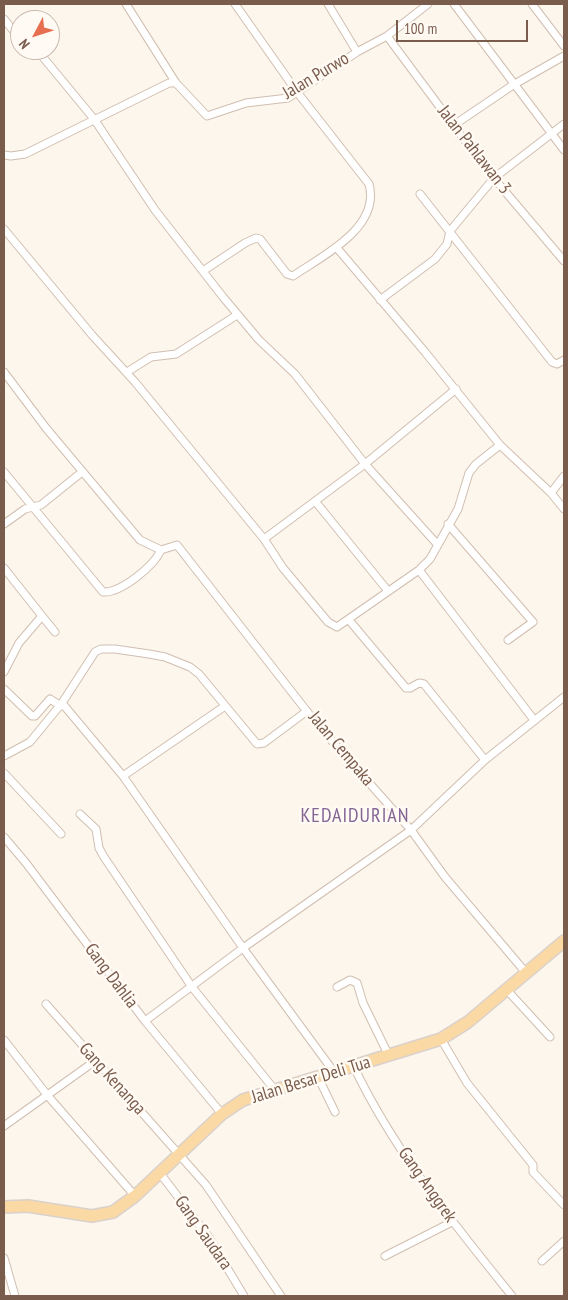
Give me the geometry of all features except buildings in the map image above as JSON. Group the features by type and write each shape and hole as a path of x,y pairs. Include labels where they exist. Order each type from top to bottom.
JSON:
{"main road":[{"name":"Jalan Besar Deli Tua","path":"4,1207 28,1206 86,1216 100,1216 113,1212 135,1196 178,1152 222,1114 243,1100 441,1039 468,1022 564,941"}],"street":[{"path":"126,4 176,83"},
{"path":"203,271 254,238 260,239 291,276 337,248 363,220 370,205 371,191 369,184 297,92 235,4"},
{"path":"328,4 357,52"},
{"name":"Jalan Purwo","path":"176,83 207,116 246,103 282,100 357,52 387,36 428,4"},
{"path":"454,4 513,85 564,150"},
{"path":"532,4 564,46"},
{"name":"Jalan Pahlawan 3","path":"387,36 494,178 564,261"},
{"path":"454,125 513,85 564,56"},
{"path":"45,60 94,119 155,210 238,315 259,340 295,374 365,464 436,544"},
{"path":"4,155 25,154 170,83 176,83"},
{"path":"380,300 435,259 447,244 450,231 494,178 564,124"},
{"path":"420,194 552,362 557,364 564,360"},
{"path":"4,229 92,335 127,372 264,539 283,568 328,622 337,626 349,620 419,570 430,558 463,497 469,473 476,464 500,445"},
{"path":"337,248 456,389 500,445 551,493 564,509"},
{"path":"127,372 151,357 176,354 238,315"},
{"path":"4,372 82,472 140,540 161,550 155,561 136,577 111,592 103,592 35,507 4,472"},
{"path":"264,539 365,464 456,389"},
{"path":"4,524 25,508 41,505 82,472"},
{"path":"551,493 564,476"},
{"path":"315,501 388,591"},
{"path":"448,524 533,622 508,640"},
{"name":"Jalan Cempaka","path":"161,550 177,545 327,736 411,830 445,877 526,974"},
{"path":"4,568 55,632"},
{"path":"419,570 534,720"},
{"path":"4,672 19,643 42,616"},
{"path":"349,620 406,687 410,688 421,682 424,684 485,760"},
{"path":"4,756 30,742 62,705 95,652 102,649 115,649 165,657 181,662 199,674 251,738 259,744 308,711"},
{"path":"4,689 32,716 35,716 50,699 62,705 123,776 243,948 334,1072"},
{"path":"145,1021 243,948 411,830 485,760 564,698"},
{"path":"123,776 225,706"},
{"path":"4,773 60,834"},
{"path":"80,814 96,829 99,848 104,857 192,987 274,1089"},
{"name":"Gang Dahlia","path":"4,837 26,863 145,1021 222,1114"},
{"path":"337,987 350,980 357,983 363,1003 389,1056"},
{"path":"506,989 550,1037"},
{"name":"Gang Kenanga","path":"46,1004 178,1152 226,1212 281,1296"},
{"path":"441,1039 456,1068 533,1165 533,1172 564,1205"},
{"path":"4,1040 48,1096 135,1196"},
{"path":"5,1123 48,1096 95,1061"},
{"name":"Gang Anggrek","path":"354,1067 394,1139 452,1222 512,1296"},
{"path":"318,1077 335,1112"},
{"name":"Gang Saudara","path":"159,1172 208,1236 244,1296"},
{"path":"385,1256 452,1222"},
{"path":"542,1261 564,1241"},
{"path":"4,1258 15,1296"}],"district":[{"name":"KEDAIDURIAN","path":"355,816"}]}
